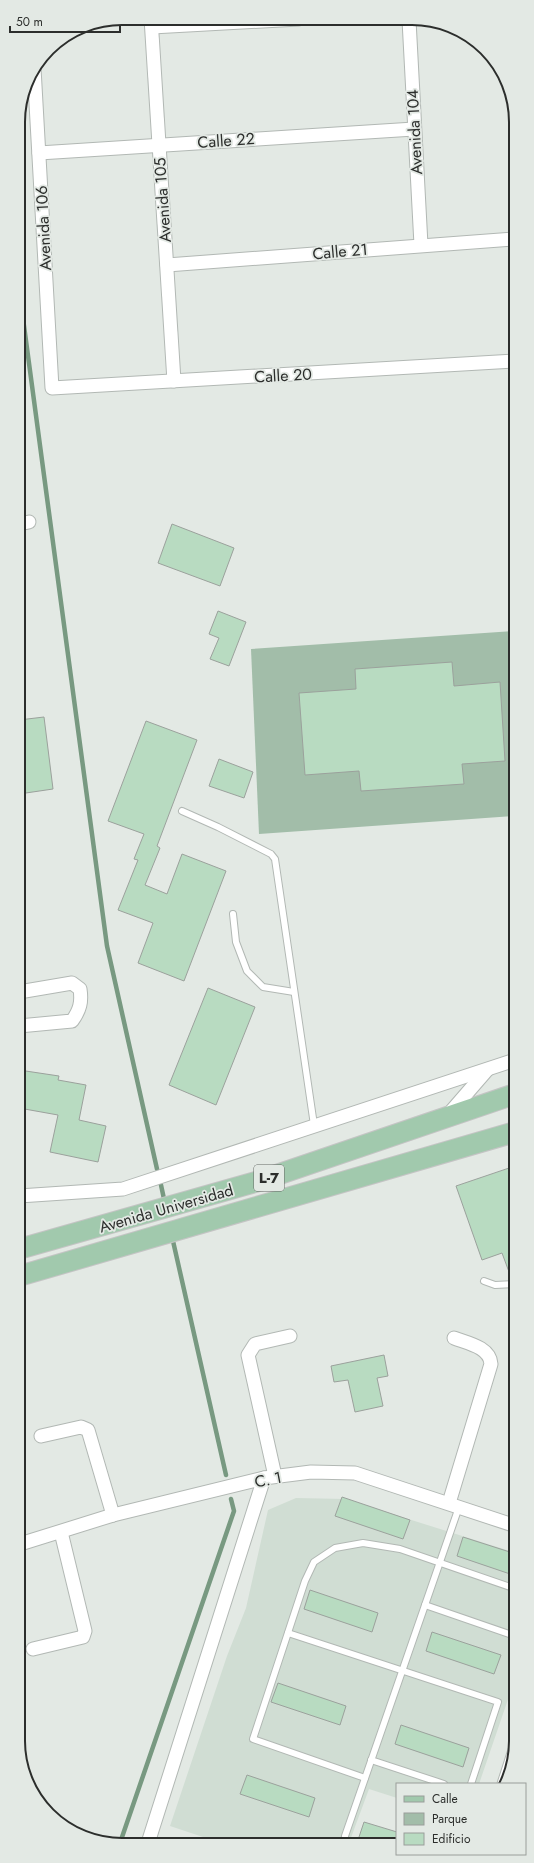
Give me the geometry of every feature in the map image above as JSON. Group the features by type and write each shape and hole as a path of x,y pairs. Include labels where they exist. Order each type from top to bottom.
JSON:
{"main road":[{"name":"Avenida Universidad","path":"25,1247 259,1181 509,1096"},
{"name":"Avenida Universidad","path":"25,1274 509,1136"}],"street":[{"name":"Avenida 105","path":"151,25 174,381"},
{"name":"Avenida 104","path":"409,25 421,245"},
{"name":"Avenida 106","path":"35,80 52,388"},
{"name":"Calle 22","path":"39,153 159,144 414,129"},
{"name":"Calle 21","path":"166,265 509,239"},
{"name":"Calle 20","path":"52,388 509,361"},
{"path":"25,991 72,983 80,989 82,1002 79,1011 72,1021 25,1025"},
{"name":"Avenida Universidad","path":"25,1196 123,1189 509,1062"},
{"path":"445,1119 487,1070"},
{"path":"151,1838 270,1477 248,1355 255,1344 290,1336"},
{"path":"454,1338 484,1350 490,1356 491,1364 454,1505"},
{"path":"41,1436 81,1426 88,1430 113,1515"},
{"name":"C. 1","path":"25,1543 113,1515 270,1477 311,1472 355,1473 509,1524"},
{"path":"33,1649 83,1637 85,1631 61,1532"}],"lane":[{"path":"182,811 264,850 271,854 276,860 314,1125"},
{"path":"233,914 236,942 247,971 263,987 294,992"},
{"path":"484,1281 504,1286 509,1285"},
{"path":"345,1836 440,1563 454,1505"},
{"path":"365,1778 253,1739 305,1581 314,1562 335,1548 363,1543 400,1550 509,1588"},
{"path":"425,1605 508,1634"},
{"path":"288,1633 498,1702 471,1783"},
{"path":"371,1760 441,1783"}],"shaded area":[{"path":"296,1498 345,1499 509,1551 509,1696 479,1783 396,1783 396,1798 369,1789 351,1838 206,1838 170,1826 227,1656 246,1608 268,1510"}],"green space":[{"path":"509,631 509,816 259,834 251,649"}],"building":[{"path":"172,524 234,548 220,586 158,563"},
{"path":"218,611 246,622 229,666 210,659 219,638 209,634"},
{"path":"452,662 454,686 500,682 505,761 462,764 464,784 361,791 359,771 305,775 299,693 356,689 355,669"},
{"path":"44,717 53,789 25,793 25,719"},
{"path":"146,721 197,740 157,846 160,848 145,885 167,894 182,854 226,871 184,981 138,963 153,923 118,910 138,860 134,859 144,834 108,821"},
{"path":"219,759 253,772 244,798 209,786"},
{"path":"208,988 255,1007 216,1105 169,1085"},
{"path":"25,1071 59,1076 58,1080 86,1085 79,1120 106,1126 98,1162 50,1152 58,1115 25,1109"},
{"path":"509,1168 509,1272 502,1253 482,1260 456,1186"},
{"path":"384,1355 388,1376 377,1378 383,1406 355,1412 348,1380 334,1382 331,1366"},
{"path":"342,1497 410,1520 403,1539 335,1516"},
{"path":"463,1537 509,1552 509,1574 457,1556"},
{"path":"310,1590 378,1613 372,1632 304,1609"},
{"path":"432,1632 501,1655 494,1674 426,1651"},
{"path":"278,1683 346,1706 340,1725 271,1702"},
{"path":"401,1725 469,1748 463,1767 395,1744"},
{"path":"247,1775 315,1798 309,1817 240,1794"},
{"path":"364,1822 396,1832 396,1838 359,1838"}],"waterway":[{"path":"25,333 107,946 157,1169"},
{"path":"161,1185 164,1199"},
{"path":"173,1241 226,1475"},
{"path":"122,1838 234,1511 231,1499"}]}
